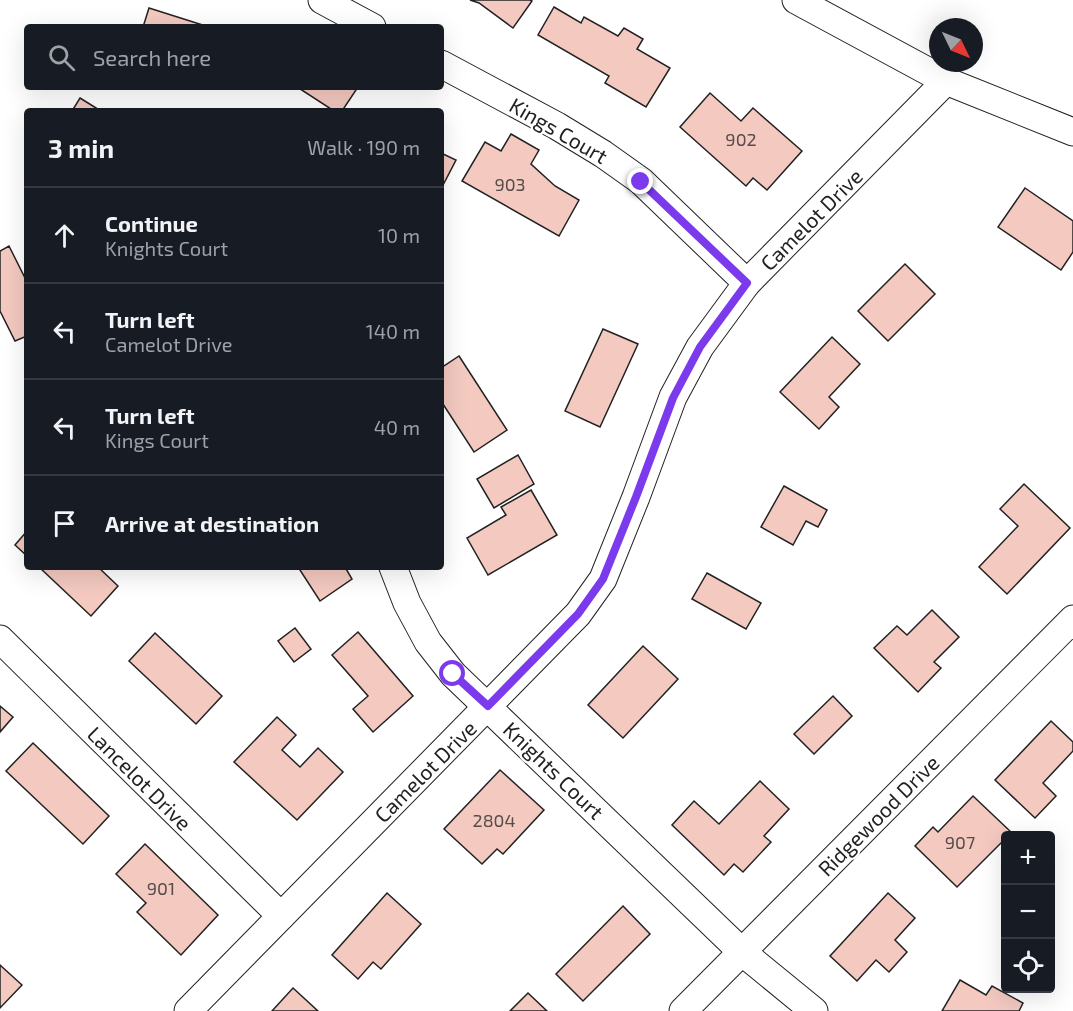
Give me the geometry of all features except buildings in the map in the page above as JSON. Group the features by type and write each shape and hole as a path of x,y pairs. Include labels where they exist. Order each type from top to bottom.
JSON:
{"street":[{"path":"322,0 366,24"},
{"path":"796,0 946,81 1073,132"},
{"name":"Kings Court","path":"444,66 557,126 603,154 641,182 747,283"},
{"name":"Camelot Drive","path":"188,1011 578,614 603,579 673,398 700,347 747,283 946,81"},
{"name":"Knights Court","path":"394,570 407,603 428,642 453,674 742,952 814,1011"},
{"name":"Ridgewood Drive","path":"683,1011 1073,619"},
{"name":"Lancelot Drive","path":"0,639 281,916"}],"route":[{"path":"453,674 488,706 578,614 603,579 673,398 700,347 747,283 641,182"}]}
